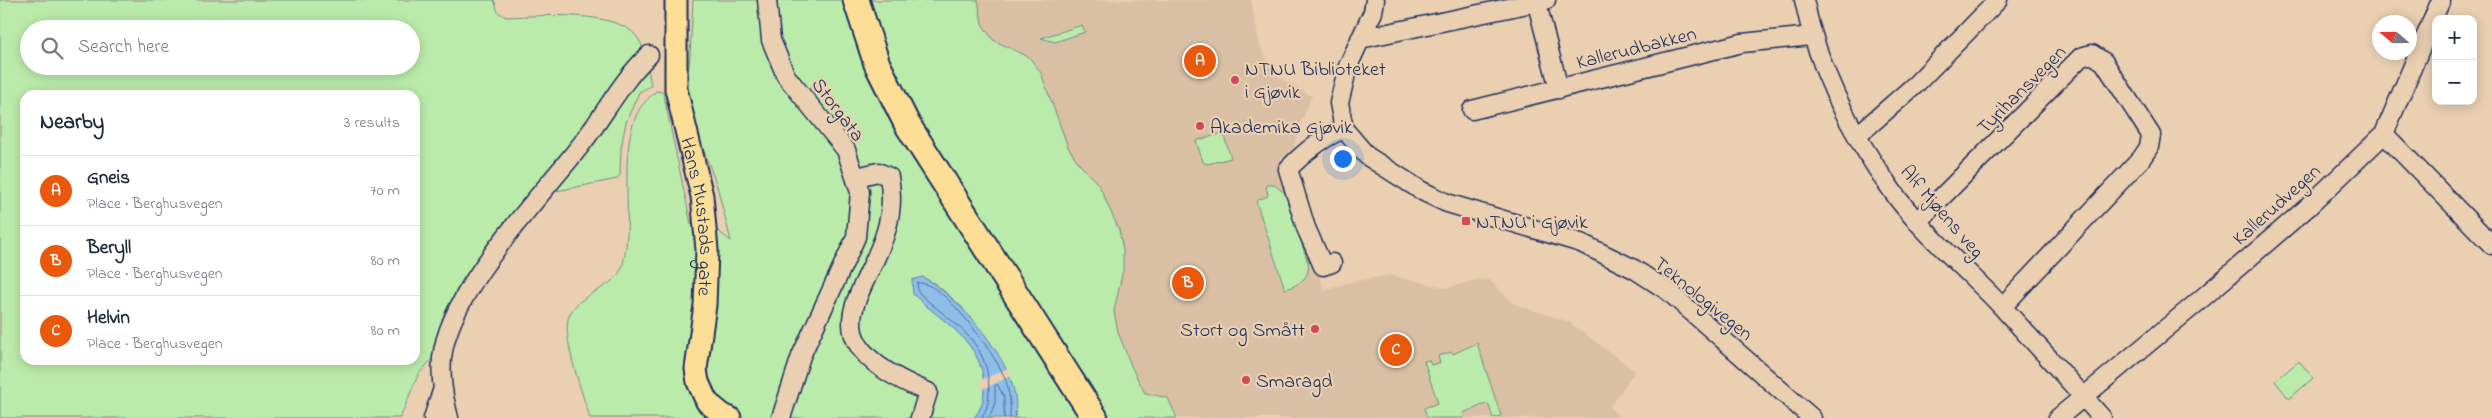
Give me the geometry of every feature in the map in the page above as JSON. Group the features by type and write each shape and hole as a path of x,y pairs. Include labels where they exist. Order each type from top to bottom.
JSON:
{"highway":[{"path":"856,0 877,64 907,124 1095,418"}],"main road":[{"name":"Hans Mustads gate","path":"676,0 676,89 702,196 706,235 705,305 697,356 698,382 707,402 723,415 730,418"}],"street":[{"name":"Storgata","path":"767,0 771,40 786,76 846,150 857,177 860,192 856,237 801,356 781,418"},
{"path":"1332,263 1323,266 1306,228 1288,169 1307,150 1329,135 1344,130 1339,103 1348,66 1373,12 1375,0"},
{"name":"Alf Mjøens veg","path":"1804,0 1812,36 1829,81 1858,135 1893,192 1918,221 2002,307 2102,418"},
{"path":"1858,135 1915,85 1998,0"},
{"name":"Kallerudvegen","path":"2058,418 2308,207 2384,134 2441,0"},
{"path":"1360,39 1540,1 1559,90"},
{"name":"Kallerudbakken","path":"1472,110 1559,90 1613,73 1742,43 1812,36"},
{"name":"Tyrihansvegen","path":"1918,221 2081,57 2092,54 2104,62 2151,135 2149,147 2141,159 2002,307"},
{"path":"449,418 442,390 442,356 451,326 466,292 490,258 594,128 632,70 649,55"},
{"name":"Teknologivegen","path":"1344,130 1367,156 1438,199 1581,243 1634,269 1668,292 1812,418"},
{"path":"2384,134 2492,245"},
{"path":"857,177 878,172 889,178 892,198 888,229 881,250 853,307 851,324 861,351 875,364 896,378 928,392 920,418"},
{"path":"433,418 442,390"}],"shaded area":[{"path":"969,0 1251,0 1260,46 1267,62 1278,77 1312,96 1298,129 1289,169 1324,291 1346,283 1390,275 1447,288 1478,279 1489,280 1514,304 1569,322 1635,371 1610,407 1620,418 1151,418"}],"green space":[{"path":"0,0 494,0 498,12 506,17 576,16 595,18 627,28 637,37 647,61 651,86 639,92 626,122 621,148 620,175 617,179 551,192 522,220 436,354 418,375 400,418 0,418"},
{"path":"693,0 978,0 982,24 993,40 1029,57 1041,73 1068,147 1079,164 1099,185 1119,230 1123,250 1123,270 1114,311 1118,332 1132,368 1145,393 1168,398 1177,418 1014,418 1016,414 963,308 936,284 922,277 913,294 969,344 982,370 983,399 974,418 590,418 568,341 568,319 572,310 579,302 613,280 623,264 627,226 627,163 629,143 633,125 640,108 656,91 663,92 691,224 718,231 731,241 717,186 685,100"},
{"path":"1082,25 1085,32 1055,42 1041,38"},
{"path":"1223,133 1231,158 1207,164 1203,162 1196,141"},
{"path":"1266,185 1274,185 1285,193 1308,263 1305,278 1294,286 1285,289 1256,201 1268,196"},
{"path":"1477,343 1501,416 1493,418 1488,403 1463,413 1464,418 1427,418 1424,408 1438,403 1424,361 1429,360 1431,365 1440,363 1438,356 1452,352 1453,354"},
{"path":"2299,361 2313,378 2289,399 2275,381"}],"water":[{"path":"922,277 954,300 987,338 1001,359 1011,380 1016,400 1014,418 974,418 983,399 982,370 969,344 913,294 912,280"}],"pier":[{"path":"1008,368 1011,376 981,390 981,380"}],"place":[{"name":"Gneis","path":"1200,61"},
{"name":"NTNU Biblioteket i Gjøvik","path":"1235,80"},
{"name":"Akademika Gjøvik","path":"1200,126"},
{"name":"NTNU i Gjøvik","path":"1466,221"},
{"name":"Beryll","path":"1188,283"},
{"name":"Stort og Smått","path":"1315,329"},
{"name":"Helvin","path":"1396,350"},
{"name":"Smaragd","path":"1246,380"}]}
